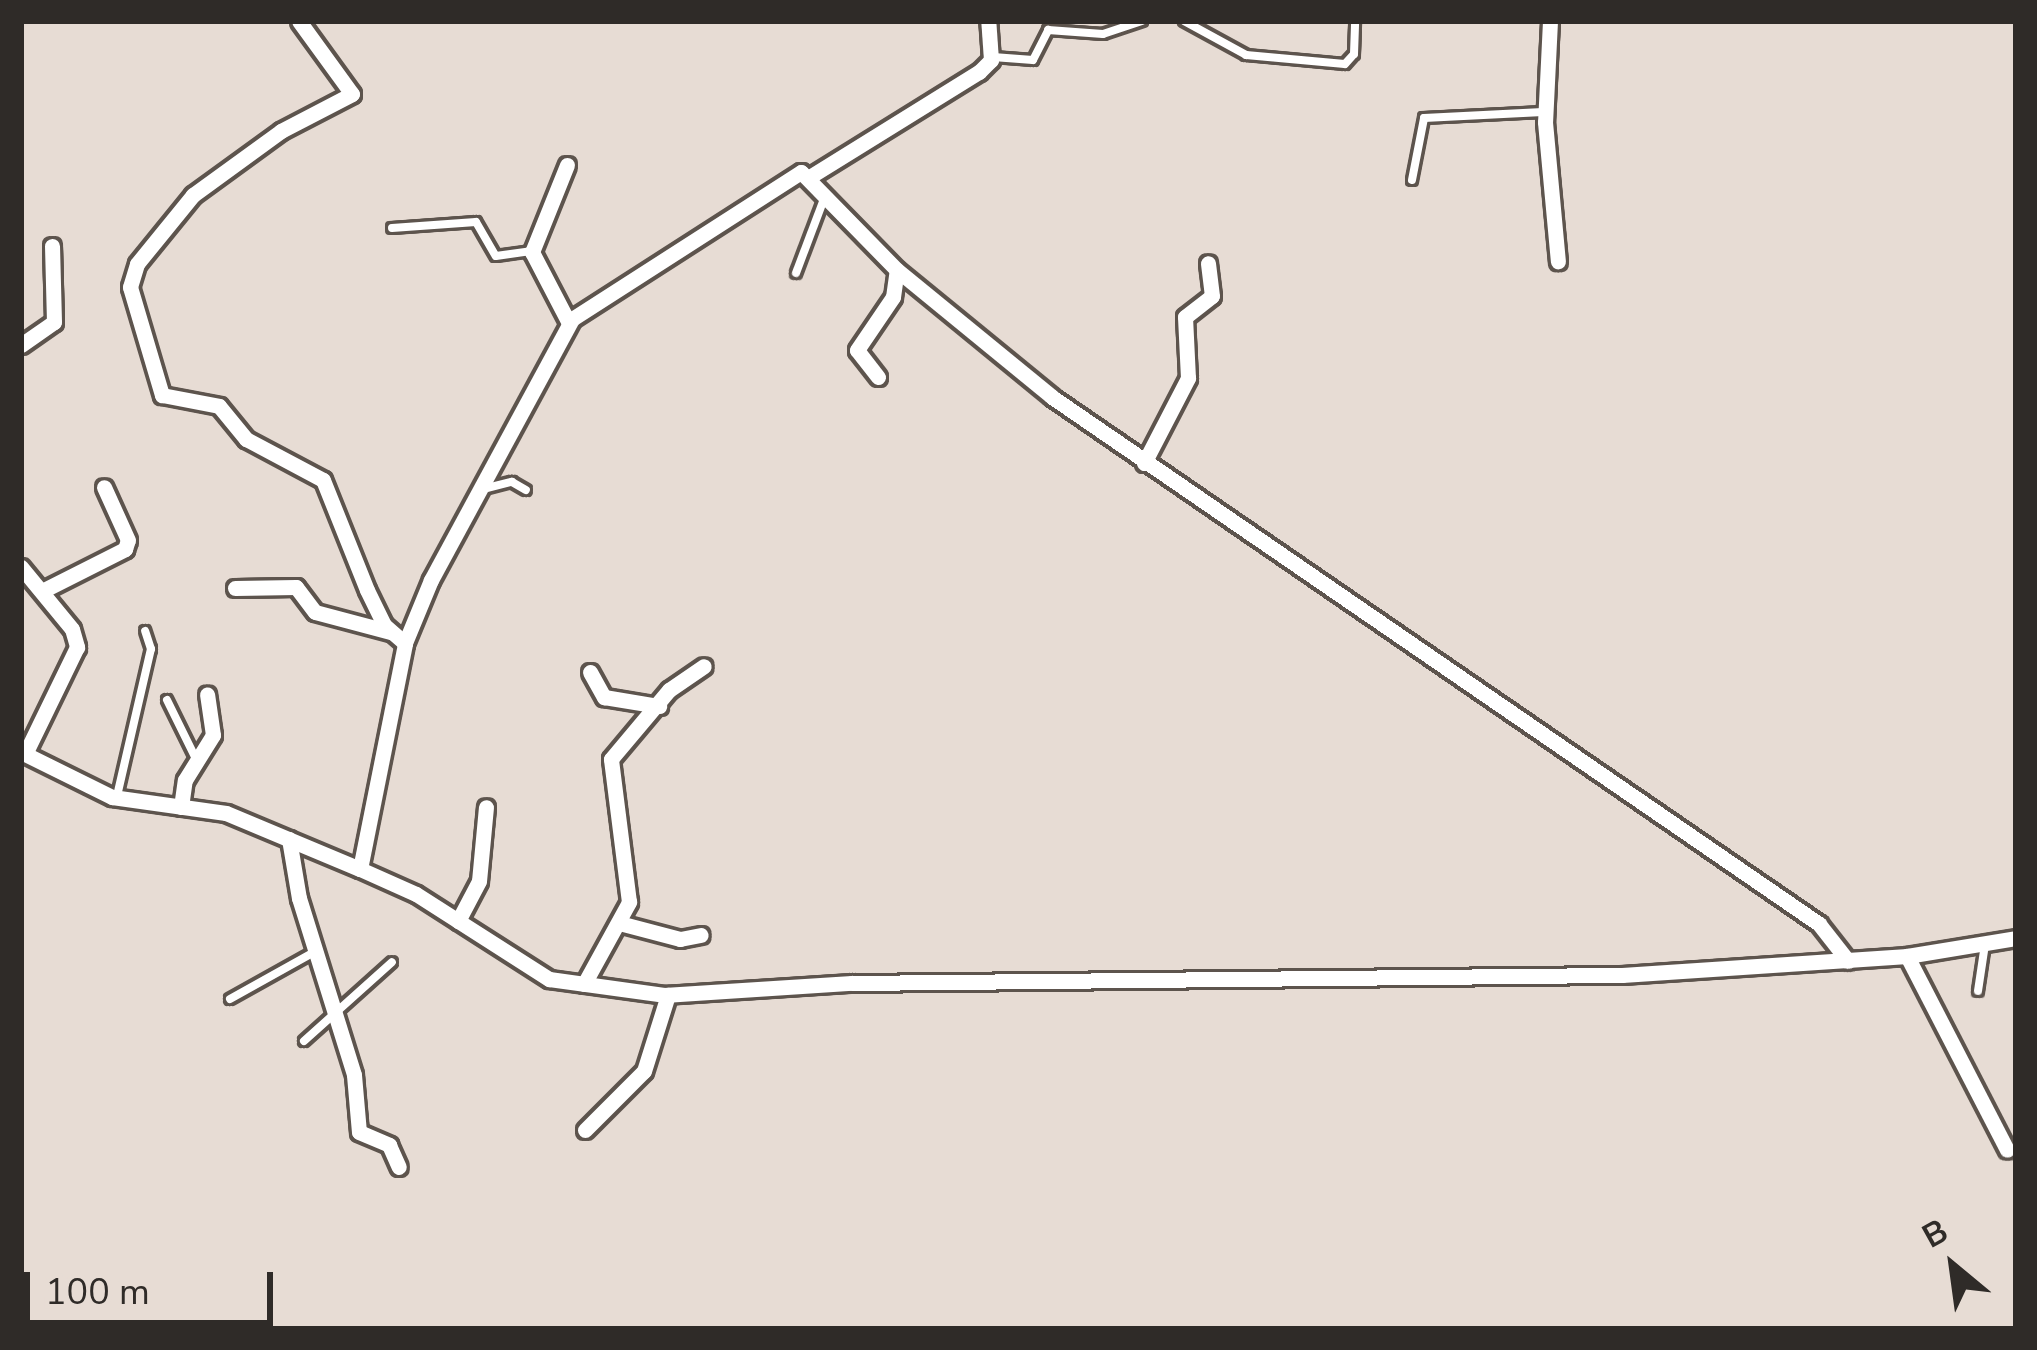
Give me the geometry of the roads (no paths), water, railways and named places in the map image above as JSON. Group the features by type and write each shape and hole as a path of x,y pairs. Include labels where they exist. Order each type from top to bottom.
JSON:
{"street":[{"path":"299,21 352,94 280,131 193,195 137,264 130,287 162,394 218,406 246,440 323,480 367,590 399,638"},
{"path":"811,176 992,57 988,21"},
{"path":"1550,21 1545,112 1558,261"},
{"path":"568,165 532,252 569,323"},
{"path":"360,869 399,638 569,323 758,195 802,172 827,192 897,270 1144,463 1819,924 1849,961"},
{"path":"21,345 54,322 52,246"},
{"path":"1144,463 1188,378 1185,317 1212,296 1208,263"},
{"path":"878,376 857,350 893,297 897,270"},
{"path":"33,590 125,549 128,539 104,487"},
{"path":"21,567 77,647 23,753 116,797 226,813 360,869 458,921 549,979 668,995 852,983 1473,980 1849,961 2016,938"},
{"path":"235,588 296,587 315,612 399,638"},
{"path":"584,984 623,924 628,868 611,759 704,666"},
{"path":"590,672 604,697 659,706"},
{"path":"181,807 214,730 206,694"},
{"path":"458,921 479,881 485,807"},
{"path":"289,839 316,951 354,1075 359,1132 389,1145 399,1167"},
{"path":"623,924 680,939 701,935"},
{"path":"1907,956 2007,1150"},
{"path":"585,1130 644,1071 668,995"}],"lane":[{"path":"992,57 1034,60 1048,30 1103,34 1142,21"},
{"path":"1184,21 1208,27 1246,55 1345,64 1354,54 1354,21"},
{"path":"1412,180 1424,118 1545,112"},
{"path":"796,273 827,192"},
{"path":"392,228 476,222 496,256 532,252"},
{"path":"482,489 512,482 526,490"},
{"path":"116,797 152,650 145,631"},
{"path":"167,700 197,763"},
{"path":"1978,992 1985,942"},
{"path":"230,999 316,951"},
{"path":"304,1041 392,962"}]}
